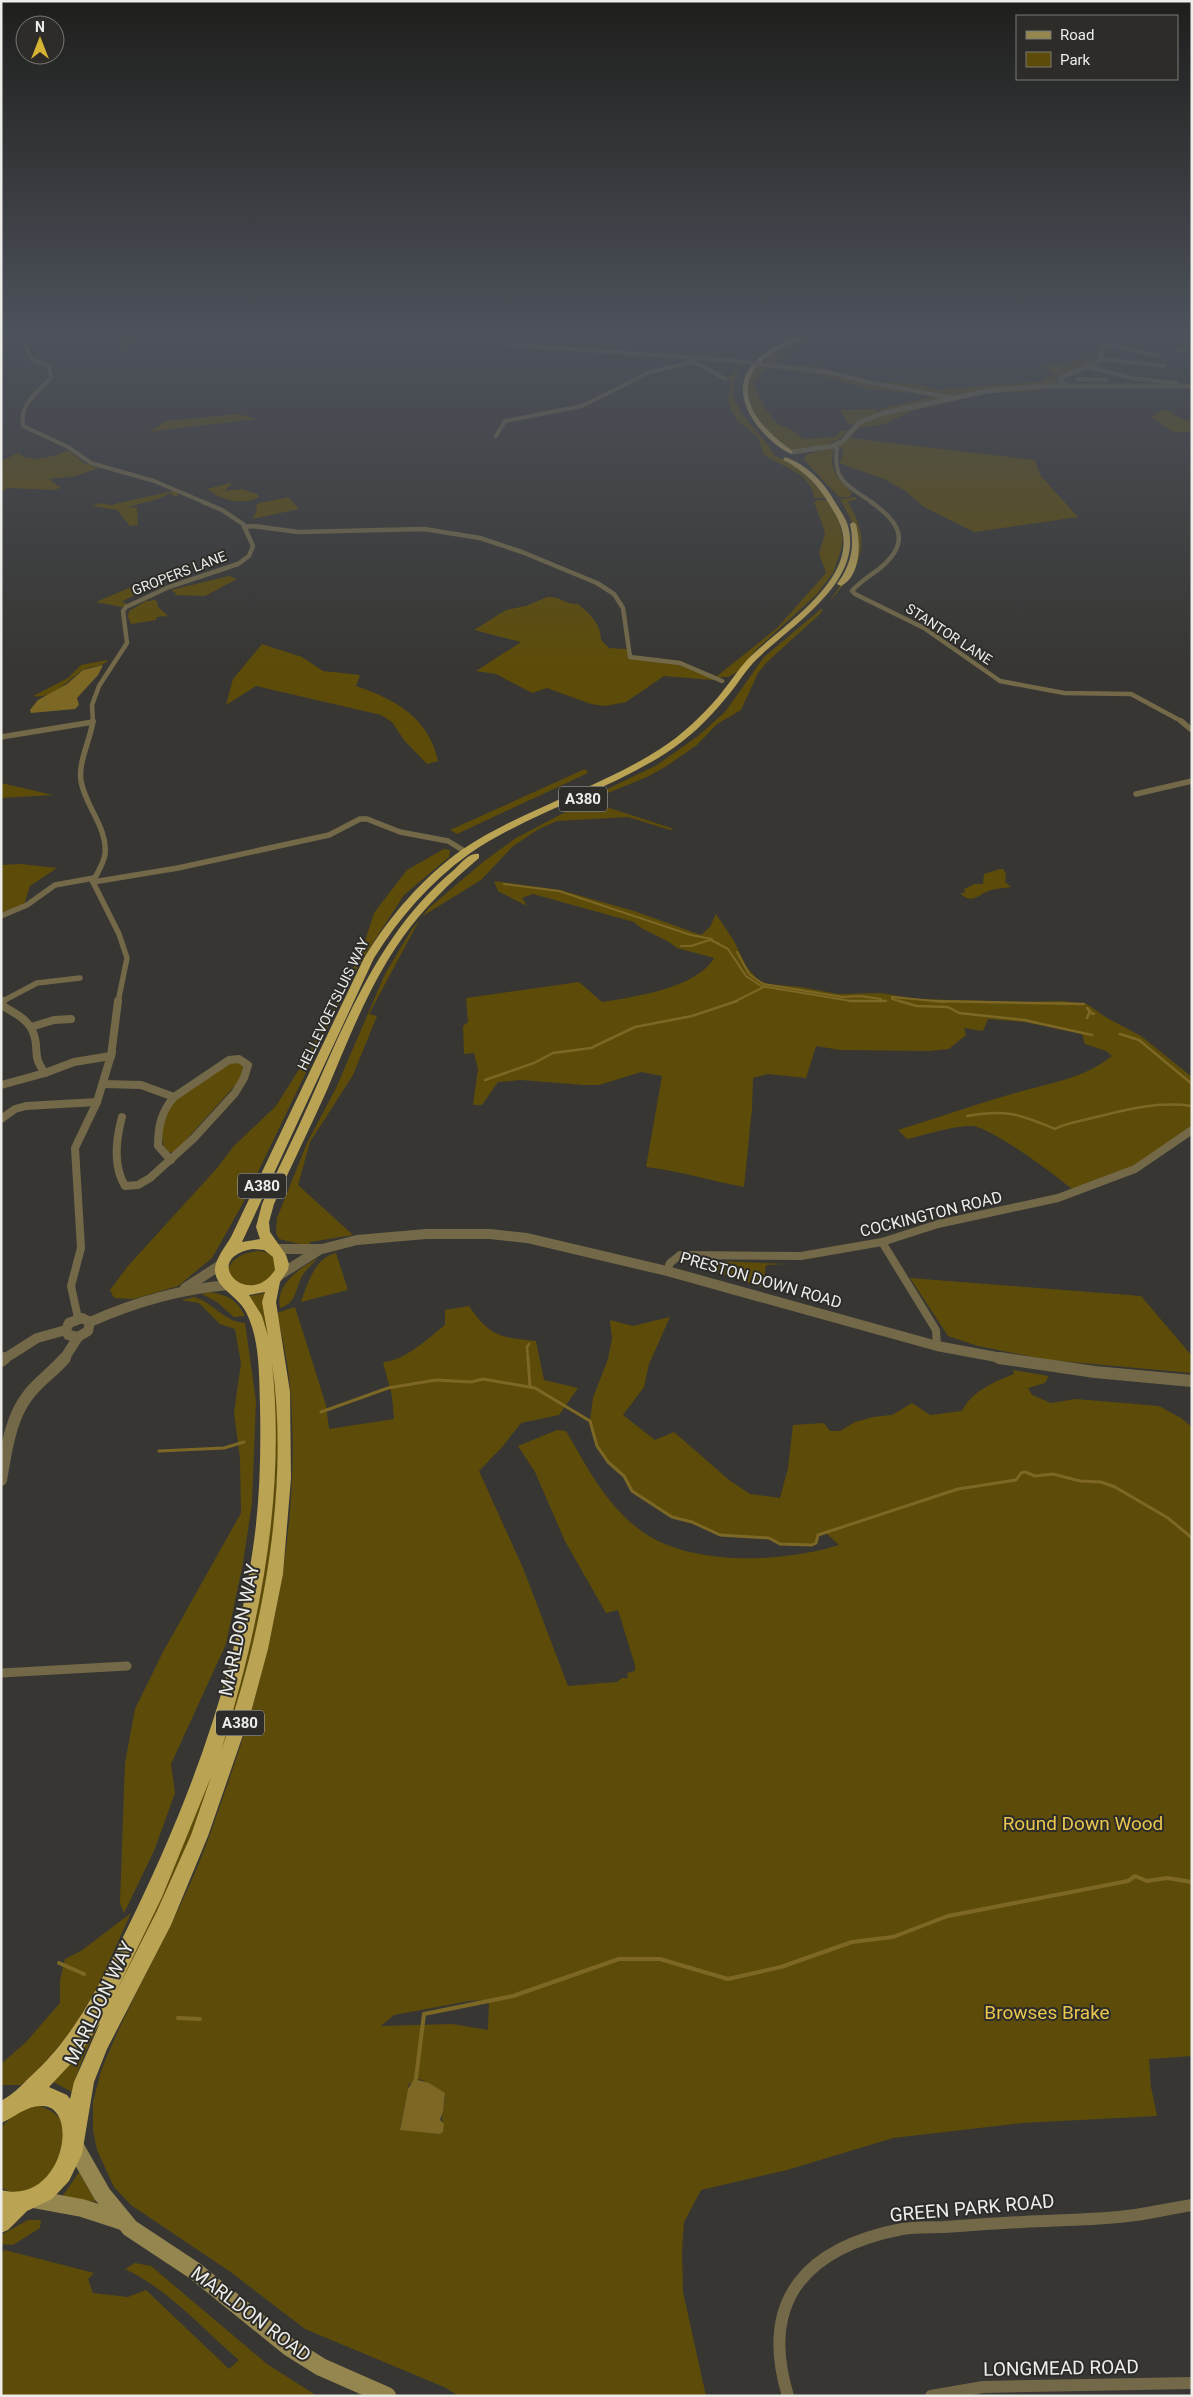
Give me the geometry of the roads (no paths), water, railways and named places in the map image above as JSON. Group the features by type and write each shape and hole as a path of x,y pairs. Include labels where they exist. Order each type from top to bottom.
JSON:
{"highway":[{"path":"769,443 776,451"},
{"name":"A380","path":"779,443 799,454"},
{"path":"780,454 799,454 785,459 779,456 780,454"},
{"name":"HELLEVOETSLUIS WAY","path":"274,1248 263,1236 262,1228 268,1204 364,995 389,948 414,912 451,876 500,840 545,816 643,772 695,738 720,714 760,662 822,605 845,579 852,567 856,551 854,526 843,505 799,454"},
{"name":"HELLEVOETSLUIS WAY","path":"224,1261 237,1238 338,1022 376,948 409,902 466,852 532,814 616,777 648,760 692,730 723,697 760,651 810,608 828,588 842,567 847,553 847,533 834,504 800,466 785,459"},
{"path":"723,697 726,686 722,681 737,678"},
{"path":"260,1244 274,1248 281,1256 283,1262 276,1278 261,1288 252,1290 230,1286 222,1277 224,1261 244,1246 260,1244"},
{"name":"MARLDON WAY","path":"1,2223 18,2200 52,2186 60,2177 71,2156 84,2082 100,2043 164,1918 199,1836 240,1722 260,1649 275,1574 284,1478 283,1392 269,1302 276,1278"},
{"name":"MARLDON WAY","path":"9,2105 54,2069 73,2047 130,1942 164,1870 194,1798 222,1718 238,1662 254,1592 262,1535 267,1493 268,1418 263,1358 255,1318 250,1306 230,1286"},
{"path":"9,2105 35,2095 48,2096 59,2101 68,2110 73,2122 74,2141"}],"main road":[{"name":"MARLDON ROAD","path":"74,2141 102,2194 122,2221"},
{"name":"MARLDON ROAD","path":"18,2200 82,2208 122,2221 195,2271 289,2347 322,2367 387,2396"}],"street":[{"path":"59,443 91,463 154,481 222,510 241,522 244,527 253,526 298,532 424,529 480,538 514,549 597,583 614,594 623,608 630,657 680,663 722,681"},
{"path":"799,454 841,443"},
{"name":"STANTOR LANE","path":"832,446 836,448 834,463 839,477 855,493 883,508 895,522 899,536 896,548 888,561 856,586 852,591 855,594 924,628 1000,681 1064,693 1131,694 1176,717 1192,730"},
{"name":"GROPERS LANE","path":"93,880 105,855 105,839 85,795 81,780 82,763 88,747 93,722 92,705 99,686 127,643 123,611 126,607 169,587 238,564 249,556 253,549 244,527"},
{"path":"1,737 93,722"},
{"path":"1136,794 1192,781"},
{"path":"1,916 27,905 55,885 178,868 329,835 360,818 400,832 448,841 466,852"},
{"path":"93,880 116,926 127,958 114,1020 112,1056"},
{"path":"45,1073 37,1064 34,1054 35,1039 31,1027 1,1003 37,983 76,978 74,971"},
{"path":"31,1027 65,1021"},
{"path":"78,1318 71,1286 81,1248 75,1148 97,1102 112,1056 113,1041"},
{"path":"1,1085 45,1073 74,1062 112,1056"},
{"path":"122,1117 118,1127 117,1146 120,1180 125,1186 132,1186 144,1182 171,1160 242,1083 248,1065 239,1059 229,1060 174,1097 162,1115 158,1134 158,1146 171,1160"},
{"path":"102,1086 142,1085 174,1097"},
{"path":"1,1119 15,1109 26,1106 97,1102"},
{"name":"COCKINGTON ROAD","path":"667,1271 670,1263 680,1255 801,1256 882,1242 938,1224 1058,1198 1112,1179 1148,1162 1192,1130"},
{"name":"PRESTON DOWN ROAD","path":"274,1248 322,1249 357,1240 442,1233 490,1234 546,1242 667,1271 937,1346 1060,1369 1116,1376 1192,1381"},
{"path":"882,1242 936,1330 937,1346"},
{"name":"PRESTON DOWN ROAD","path":"276,1278 322,1249"},
{"path":"180,1291 224,1261"},
{"path":"90,1322 108,1314 180,1291 230,1286"},
{"path":"1,1361 37,1338 66,1330 70,1322 78,1318 86,1319 90,1322"},
{"path":"1,1480 8,1445 26,1397 66,1358 78,1337 88,1331 90,1322"},
{"path":"66,1330 70,1336 78,1337"},
{"path":"1,1673 127,1666"},
{"name":"GREEN PARK ROAD","path":"788,2396 779,2372 778,2358 781,2328 790,2298 808,2270 840,2249 904,2228 1135,2214 1192,2205"},
{"name":"LONGMEAD ROAD","path":"931,2396 983,2387 1192,2383"}],"waterway":[{"path":"504,884 559,891 691,935 712,939"},
{"path":"681,946 691,946 710,940"},
{"path":"711,940 728,949 746,976 761,986 851,1001"},
{"path":"737,952 749,974 763,984 843,997 860,996 881,999"},
{"path":"734,1002 764,987"},
{"path":"892,997 935,1001"},
{"path":"892,999 903,1002"},
{"path":"851,1001 886,1001"},
{"path":"899,1001 917,1006 948,1007 959,1013 1024,1020 1092,1035"},
{"path":"935,1001 1084,1004"},
{"path":"935,1001 945,1002"},
{"path":"485,1080 534,1063 553,1053 591,1048 635,1027 692,1016 734,1002"},
{"path":"1087,1008 1089,1012"},
{"path":"1087,1018 1089,1012"},
{"path":"1089,1012 1094,1014"},
{"path":"1120,1034 1139,1040 1192,1084"},
{"path":"967,1116 992,1113 1012,1114 1055,1129 1063,1125 1140,1107 1165,1105 1192,1106"},
{"path":"528,1359 527,1347 529,1344"},
{"path":"528,1358 530,1387"},
{"path":"321,1412 388,1388 436,1380 471,1382 483,1379 535,1388 590,1421 597,1446 608,1462 624,1476 632,1491 672,1517 692,1522 720,1535 769,1538 780,1544 812,1545 816,1543 818,1535 958,1489 1016,1480 1021,1473 1025,1472 1035,1476 1053,1474 1080,1481 1101,1482 1115,1487 1168,1518 1192,1538"},
{"path":"159,1451 224,1448 244,1442"},
{"path":"416,2078 424,2014 513,1996 619,1959 660,1959 728,1979 781,1967 852,1942 893,1937 948,1916 1128,1881 1135,1876 1147,1881 1167,1878 1192,1882"},
{"path":"59,1963 84,1974"},
{"path":"178,2018 200,2019"}],"park label":[{"name":"Round Down Wood","path":"1083,1823"},
{"name":"Browses Brake","path":"1047,2012"}]}
